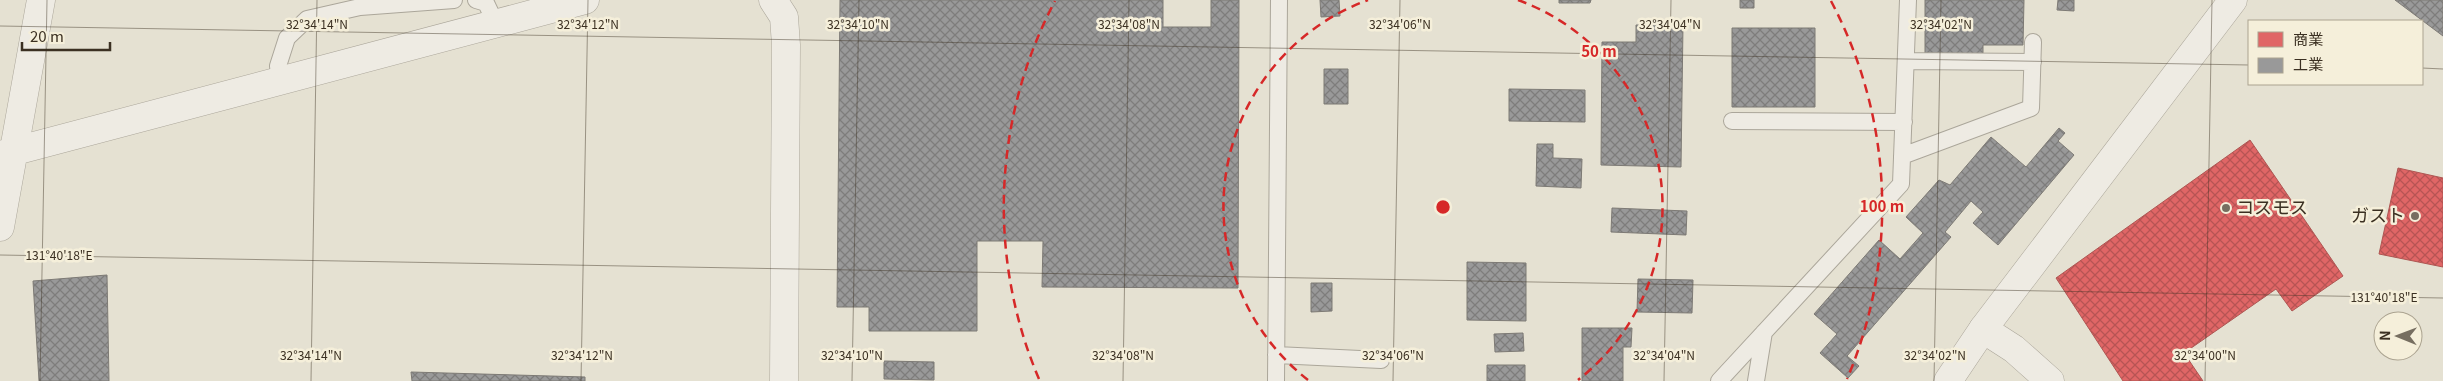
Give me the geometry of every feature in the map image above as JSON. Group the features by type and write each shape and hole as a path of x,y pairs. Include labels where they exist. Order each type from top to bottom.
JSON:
{"street":[{"path":"0,227 6,153 41,0"},
{"path":"6,153 585,0"},
{"path":"773,0 784,17 786,45 784,381"},
{"path":"1948,381 1983,329 2233,0"},
{"path":"1983,329 2014,349 2050,381"}],"lane":[{"path":"280,82 278,66 287,38 307,19 360,7 454,0"},
{"path":"476,0 486,3 496,24"},
{"path":"1276,381 1279,0"},
{"path":"1719,381 1901,184 1908,0"},
{"path":"1902,156 2031,108 2033,42"},
{"path":"1906,60 2033,62"},
{"path":"1732,121 1904,122"},
{"path":"1756,381 1764,332"},
{"path":"1276,355 1381,360"}],"building: 商業":[{"name":"コスモス","path":"2250,140 2343,276 2292,311 2276,289 2184,353 2203,381 2123,381 2056,278"},
{"name":"ガスト","path":"2398,168 2443,178 2443,267 2379,254"}],"building: 工業":[{"path":"840,0 1163,0 1163,27 1211,27 1211,0 1239,0 1238,288 1042,287 1043,241 977,241 977,331 869,331 869,307 837,307"},
{"path":"1320,0 1339,0 1340,16 1321,17"},
{"path":"1559,0 1591,0 1590,3 1559,3"},
{"path":"1740,0 1754,0 1754,8 1740,8"},
{"path":"1925,0 2024,0 2023,45 1983,45 1983,56 1925,55"},
{"path":"2058,0 2074,0 2074,11 2057,10"},
{"path":"2395,0 2443,0 2443,36"},
{"path":"1636,25 1683,25 1681,167 1601,165 1602,42 1636,42"},
{"path":"1732,28 1815,28 1815,107 1732,107"},
{"path":"1324,69 1348,69 1348,104 1324,104"},
{"path":"1509,89 1585,90 1585,122 1509,121"},
{"path":"2059,128 2065,133 2058,141 2074,155 1998,245 1973,223 1983,212 1971,201 1945,232 1951,237 1847,356 1859,366 1848,378 1820,353 1837,334 1814,314 1879,240 1900,259 1923,233 1906,217 1939,180 1950,185 1991,137 2026,167"},
{"path":"1537,144 1553,144 1553,158 1582,159 1581,188 1536,186"},
{"path":"1612,208 1687,211 1686,235 1611,232"},
{"path":"1467,262 1526,263 1526,321 1467,320"},
{"path":"107,275 109,381 39,381 33,281"},
{"path":"1638,279 1693,280 1692,313 1637,312"},
{"path":"1311,283 1332,283 1332,311 1311,312"},
{"path":"1582,328 1632,328 1631,347 1623,347 1623,381 1582,381"},
{"path":"1523,333 1524,351 1495,352 1494,334"},
{"path":"884,361 934,362 934,380 884,379"},
{"path":"1487,365 1525,365 1525,381 1487,381"},
{"path":"411,372 585,377 585,381 412,381"}],"place":[{"name":"コスモス","path":"2226,208"},
{"name":"ガスト","path":"2415,216"}]}
